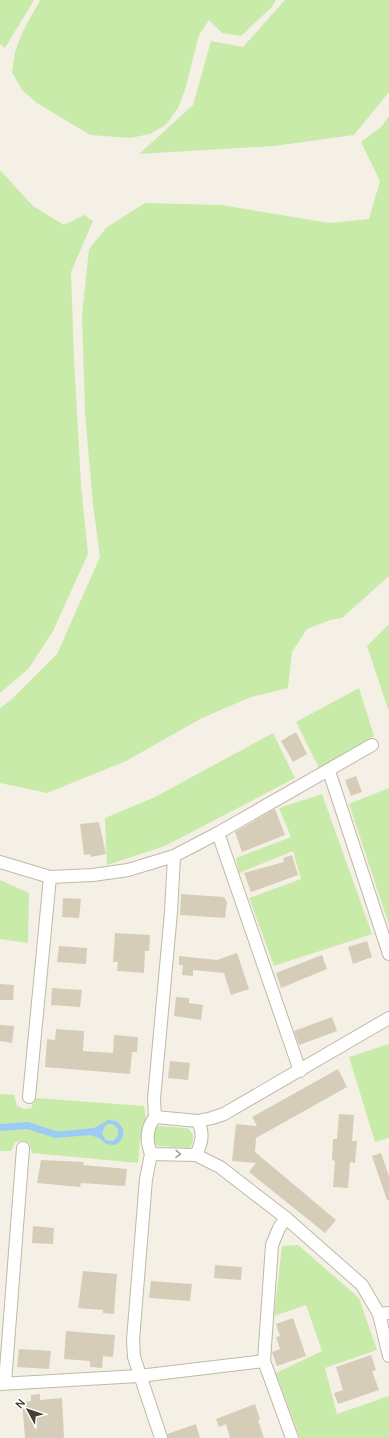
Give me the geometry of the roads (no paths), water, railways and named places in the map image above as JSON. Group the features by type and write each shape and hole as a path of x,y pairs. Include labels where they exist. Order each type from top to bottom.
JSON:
{"street":[{"path":"0,862 50,877 93,875 128,870 174,856 329,771 372,745"},
{"path":"329,771 389,954"},
{"path":"218,833 300,1071"},
{"path":"161,1438 139,1376 134,1357 133,1340 146,1179 151,1154 147,1138 148,1130 155,1116 154,1099 171,912 174,856"},
{"path":"29,1098 50,877"},
{"path":"155,1116 198,1121 224,1114 389,1018"},
{"path":"196,1155 202,1143 202,1135 198,1121"},
{"path":"23,1148 3,1383 139,1376 264,1361"},
{"path":"151,1154 196,1155 220,1167 286,1218 362,1286 384,1313 389,1356"},
{"path":"286,1218 279,1228 272,1246 264,1361 292,1438"}],"water":[{"path":"108,1120 116,1121 122,1127 123,1137 119,1143 115,1145 106,1144 99,1138 90,1135 55,1138 27,1129 0,1131 0,1124 28,1122 56,1131 94,1128","holes":["108,1124 113,1124 118,1129 118,1136 113,1141 106,1140 102,1134 105,1126"]}]}
